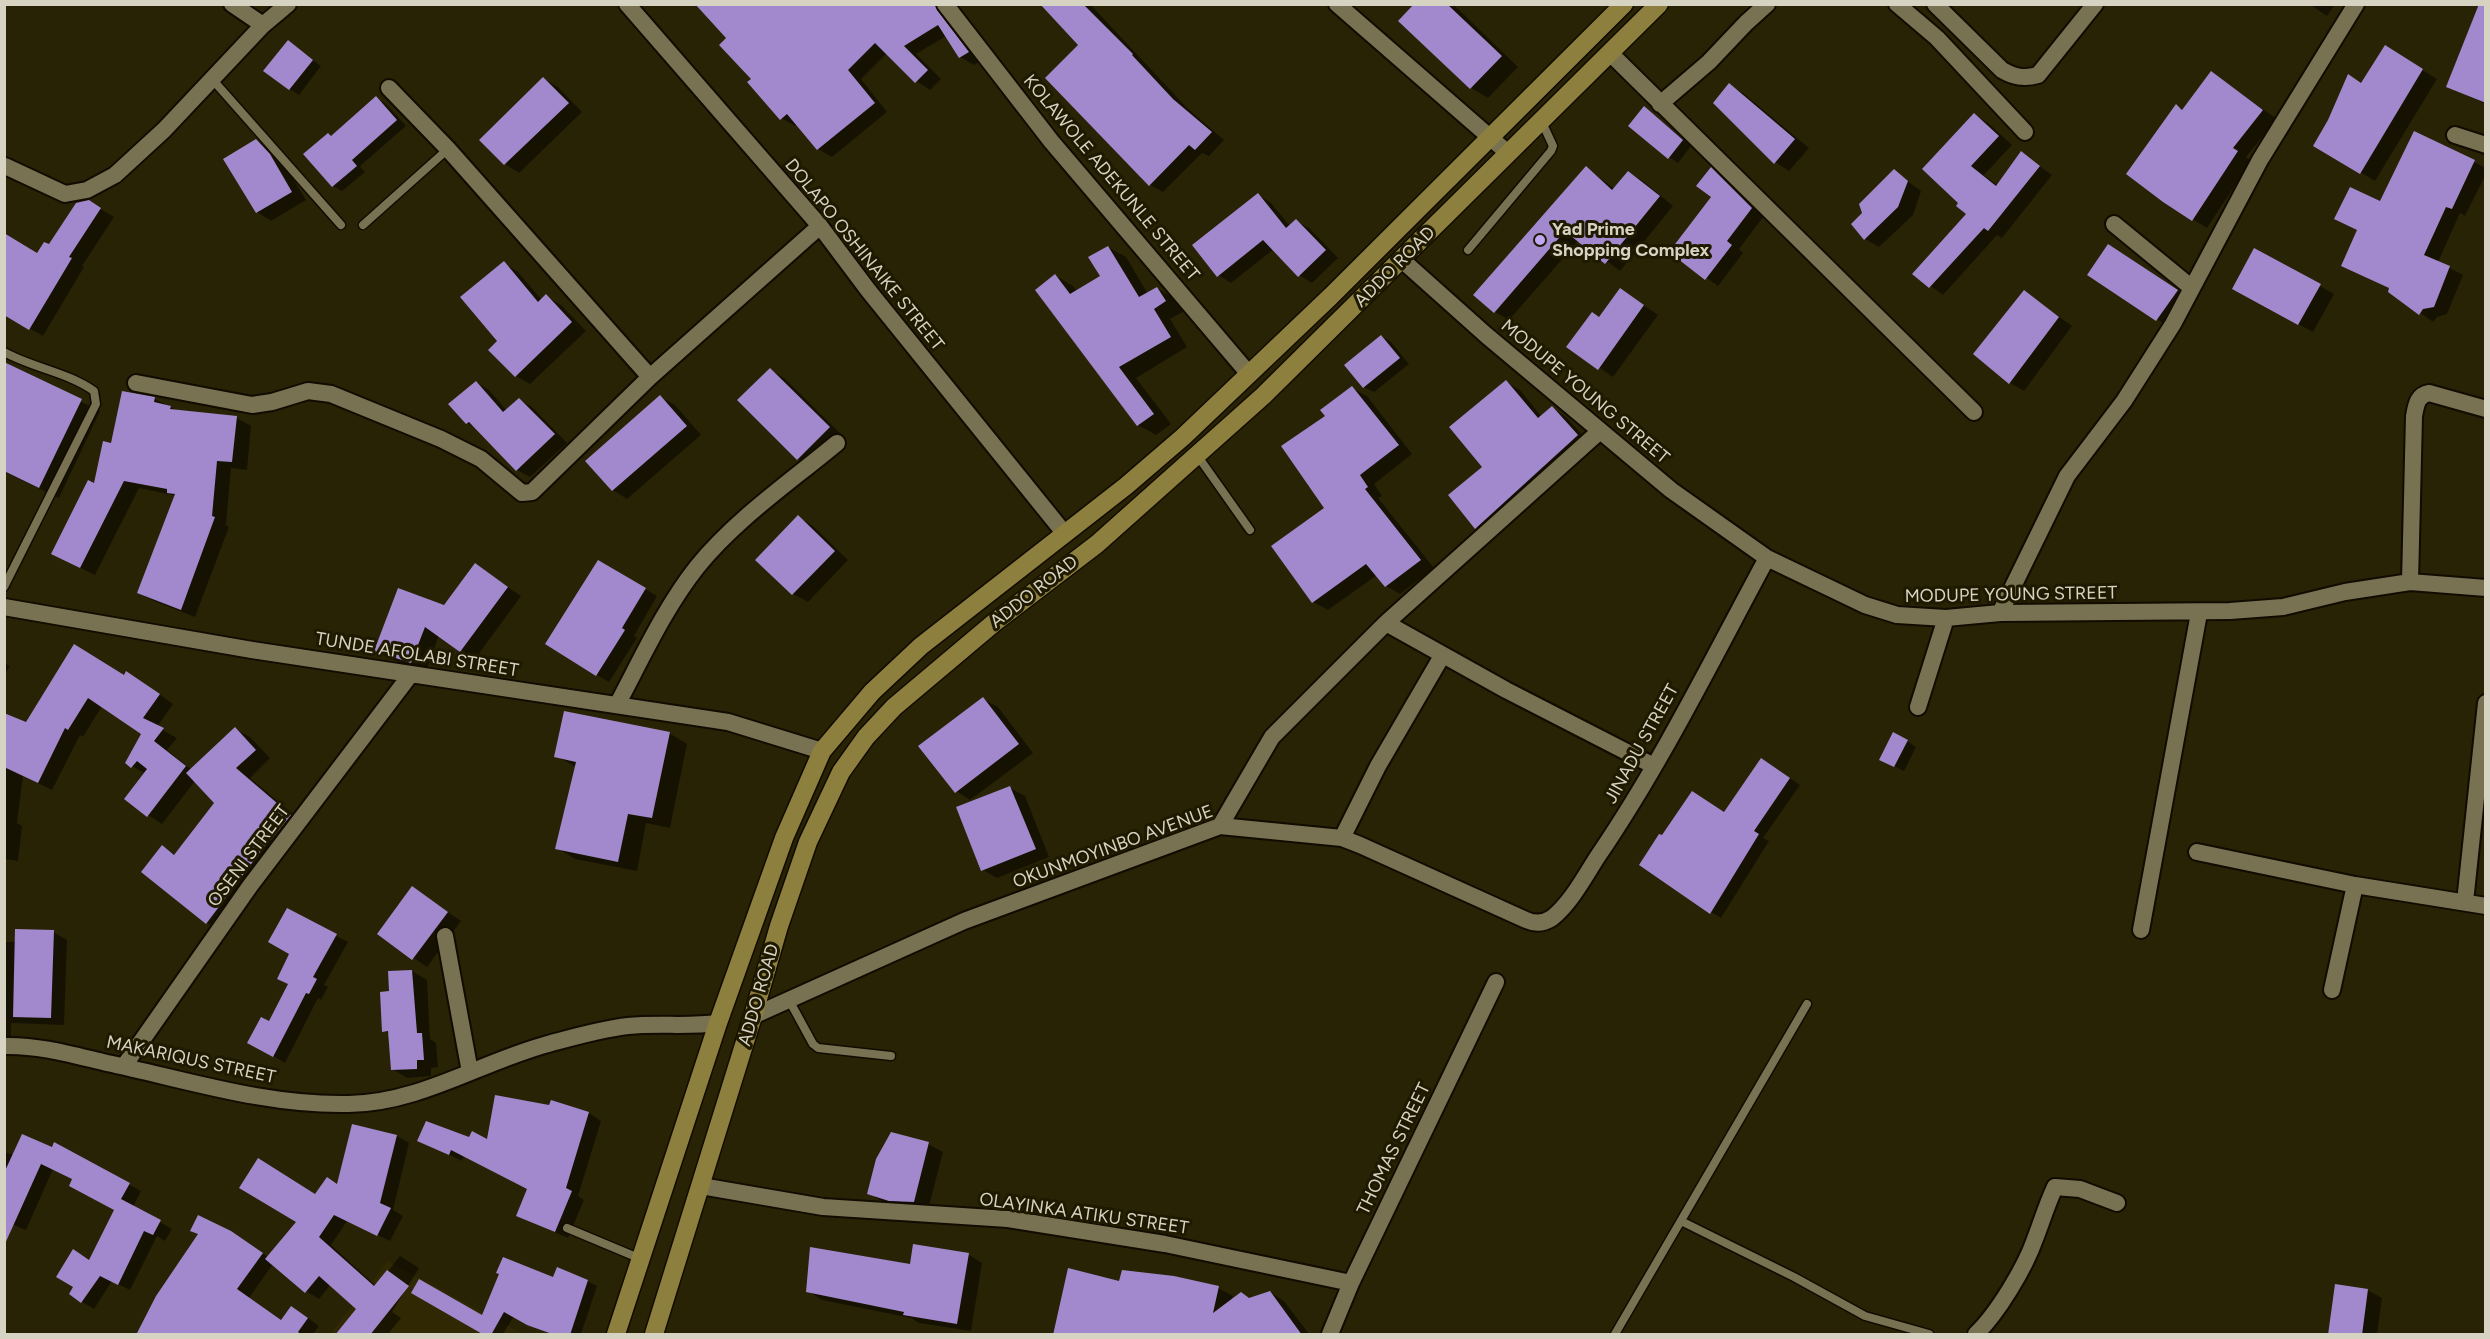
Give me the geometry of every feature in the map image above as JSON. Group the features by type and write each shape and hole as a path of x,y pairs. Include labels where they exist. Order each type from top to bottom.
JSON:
{"main road":[{"name":"ADDO ROAD","path":"616,1335 718,1023 788,828 822,751 872,692 921,646 1065,534 1183,437 1331,296 1624,4"},
{"name":"ADDO ROAD","path":"654,1335 779,926 808,842 841,772 866,737 894,707 995,622 1096,544 1263,396 1659,4"}],"street":[{"path":"232,4 263,25"},
{"path":"4,166 65,194 87,190 115,175 164,130 263,25 288,4"},
{"name":"DOLAPO OSHINAIKE STREET","path":"627,4 820,226 868,290 1065,534"},
{"name":"KOLAWOLE ADEKUNLE STREET","path":"945,4 1051,141 1249,374"},
{"path":"1337,4 1508,153"},
{"path":"1660,104 1709,62 1767,4"},
{"path":"1898,4 1937,38 2025,132"},
{"path":"1935,4 2002,70 2014,77 2029,78 2038,75 2095,4"},
{"path":"2000,613 2067,476 2124,401 2173,324 2260,160 2356,4"},
{"path":"1611,54 1974,412"},
{"path":"389,88 448,149 650,377"},
{"path":"2455,135 2486,145"},
{"path":"2114,224 2192,288"},
{"path":"136,383 252,405 272,402 308,391 331,394 441,439 481,459 522,493 527,494 532,492 650,377 820,226"},
{"name":"MODUPE YOUNG STREET","path":"1402,260 1671,490 1767,558 1864,604 1886,612 1897,615 1946,618 2000,613 2199,613 2283,607 2345,592 2410,582 2486,588"},
{"path":"2410,582 2414,416 2417,403 2420,397 2429,393 2485,408"},
{"path":"1220,826 1272,737 1386,624 1600,431"},
{"path":"617,705 658,626 698,566 731,530 837,443"},
{"name":"JINADU STREET","path":"1526,920 1535,924 1552,918 1571,897 1616,830 1654,766 1767,558"},
{"name":"TUNDE AFOLABI STREET","path":"4,607 126,629 728,722 822,751"},
{"path":"2141,930 2199,613"},
{"path":"1918,707 1946,618"},
{"path":"1386,624 1442,656 1654,766"},
{"path":"1342,838 1389,747 1442,656"},
{"name":"OSENI STREET","path":"124,1066 250,886 411,674"},
{"path":"2465,903 2486,703"},
{"name":"OKUNMOYINBO AVENUE","path":"753,1016 964,921 1220,826 1342,838 1360,844 1526,920"},
{"path":"2197,852 2355,885 2486,906"},
{"path":"2332,990 2355,885"},
{"path":"445,936 470,1072"},
{"name":"THOMAS STREET","path":"1330,1335 1351,1283 1496,982"},
{"name":"MAKARIQUS STREET","path":"4,1046 45,1049 233,1093 299,1102 351,1104 388,1100 442,1085 508,1055 625,1026 662,1024 694,1026 718,1023"},
{"name":"OLAYINKA ATIKU STREET","path":"701,1186 823,1207 1008,1219 1165,1244 1351,1283"},
{"path":"1976,1335 1986,1325 2025,1263 2055,1187 2080,1189 2117,1203"}],"lane":[{"path":"212,79 341,225"},
{"path":"1468,250 1551,151 1552,146 1541,120"},
{"path":"363,225 448,149"},
{"path":"4,352 23,362 84,384 94,391 96,404 4,587"},
{"path":"1197,455 1250,530"},
{"path":"789,1000 813,1044 818,1048 891,1056"},
{"path":"1614,1335 1807,1004"},
{"path":"1681,1221 1794,1277 1865,1316 1929,1335"},
{"path":"567,1228 642,1259"}],"shaded area":[{"path":"388,1261 523,1334 330,1334"}],"building":[{"path":"695,4 935,4 937,10 969,52 959,58 938,25 904,46 928,70 915,83 875,43 848,70 875,103 817,150 787,114 780,120 747,82 751,79 719,45 726,38"},
{"path":"1040,4 1083,4 1133,54 1173,99 1212,132 1195,150 1189,145 1149,186 1045,78 1078,45"},
{"path":"1414,4 1447,4 1502,56 1470,89 1398,21"},
{"path":"2479,4 2486,4 2486,103 2446,87"},
{"path":"288,40 313,60 289,90 263,71"},
{"path":"2385,45 2423,69 2360,174 2313,146 2328,120 2348,74 2361,83"},
{"path":"2211,71 2263,110 2233,148 2238,151 2192,221 2126,174 2176,104 2182,110"},
{"path":"543,77 569,103 504,165 479,140"},
{"path":"1729,83 1795,139 1774,164 1713,103"},
{"path":"376,96 397,120 352,160 357,166 332,187 303,154 328,133 331,136"},
{"path":"1644,106 1683,140 1668,159 1628,126"},
{"path":"1974,113 1999,136 1971,166 1996,186 2021,151 2040,166 1988,231 1984,228 1929,288 1912,274 1966,214 1956,206 1958,203 1922,169"},
{"path":"2414,131 2475,160 2452,209 2446,207 2424,255 2450,266 2434,307 2423,309 2419,315 2388,292 2389,288 2341,266 2357,230 2334,219 2350,187 2380,201"},
{"path":"256,139 270,154 292,192 256,213 223,159"},
{"path":"1586,166 1612,190 1628,171 1660,196 1605,264 1565,231 1494,313 1473,295"},
{"path":"1711,167 1752,208 1727,241 1732,245 1705,280 1669,252 1711,197 1696,186"},
{"path":"1894,169 1908,181 1898,207 1864,240 1851,224 1862,213 1859,204"},
{"path":"1258,193 1286,228 1296,219 1326,250 1298,277 1263,240 1217,277 1192,245"},
{"path":"89,200 101,208 69,257 72,258 29,330 4,315 4,233 37,253 44,242 49,244 76,203"},
{"path":"2108,244 2178,290 2156,321 2087,275"},
{"path":"1108,246 1139,297 1157,287 1166,301 1154,309 1171,337 1119,367 1154,414 1137,426 1035,290 1055,274 1070,294 1100,276 1088,257"},
{"path":"2254,248 2321,284 2298,325 2232,289"},
{"path":"504,261 538,302 546,294 572,322 515,377 488,350 497,341 460,297"},
{"path":"1620,288 1644,305 1598,370 1566,347 1592,312 1599,317"},
{"path":"2024,290 2059,317 2009,384 1973,354"},
{"path":"1381,335 1400,358 1363,388 1344,365"},
{"path":"4,362 82,399 39,488 4,471"},
{"path":"770,368 830,427 797,460 737,400"},
{"path":"1506,380 1538,418 1552,406 1578,435 1475,529 1448,495 1482,467 1449,427"},
{"path":"476,381 503,412 519,398 555,434 516,471 469,422 466,424 448,404"},
{"path":"1352,386 1399,445 1360,475 1368,487 1365,489 1421,560 1385,587 1366,564 1312,603 1271,546 1324,508 1281,446 1325,416 1320,410"},
{"path":"122,391 155,397 154,402 171,406 170,409 237,416 232,462 217,461 212,516 215,517 181,610 137,593 175,494 167,493 167,489 124,481 80,568 51,554 88,480 94,483 103,441 111,443"},
{"path":"660,395 687,426 612,491 585,461"},
{"path":"798,515 835,551 792,595 755,560"},
{"path":"598,560 646,588 622,628 625,630 596,676 545,644"},
{"path":"475,563 508,587 460,652 425,627 411,663 374,651 398,588 444,605"},
{"path":"74,644 124,675 126,671 160,694 143,718 164,728 154,741 186,766 147,817 124,799 147,769 137,761 131,768 125,763 141,734 88,698 68,730 65,728 38,783 4,767 4,713 26,722"},
{"path":"983,697 1019,744 955,793 918,746"},
{"path":"564,711 670,732 652,818 628,814 618,862 555,849 576,762 554,757"},
{"path":"235,727 256,750 236,768 291,815 270,839 206,924 141,872 162,845 174,855 214,803 186,773"},
{"path":"1893,732 1908,740 1894,767 1879,760"},
{"path":"1761,758 1790,778 1754,831 1759,834 1710,914 1639,865 1692,791 1724,812"},
{"path":"1010,786 1036,849 981,871 956,807"},
{"path":"412,886 448,912 412,960 377,934"},
{"path":"287,908 337,934 313,977 317,979 309,994 306,993 273,1057 247,1043 261,1017 269,1021 288,984 277,979 289,954 268,942"},
{"path":"15,929 54,930 51,1018 13,1017"},
{"path":"412,970 417,1033 422,1033 424,1060 417,1060 417,1069 391,1070 388,1031 382,1032 380,992 389,991 388,971"},
{"path":"495,1095 549,1105 551,1100 589,1112 566,1188 572,1191 555,1232 516,1216 527,1189 451,1150 449,1155 417,1141 426,1121 469,1137 472,1131 487,1139"},
{"path":"352,1124 397,1135 380,1203 391,1208 377,1236 334,1215 319,1237 374,1286 387,1270 409,1286 370,1335 335,1335 356,1309 319,1276 305,1293 265,1259 296,1222 239,1188 258,1158 315,1194 327,1177 337,1184"},
{"path":"891,1132 929,1142 914,1202 889,1201 867,1194 876,1159"},
{"path":"22,1134 52,1147 54,1142 130,1183 121,1199 161,1220 153,1235 144,1231 118,1285 100,1276 81,1303 69,1294 73,1287 56,1277 73,1249 89,1260 114,1210 69,1186 72,1179 41,1164 4,1246 4,1173"},
{"path":"198,1215 231,1231 263,1253 237,1289 281,1320 291,1306 308,1318 298,1332 302,1335 136,1335 156,1296 198,1234 190,1231"},
{"path":"913,1244 969,1253 957,1324 903,1315 904,1312 806,1292 810,1247 910,1264"},
{"path":"503,1257 553,1277 557,1267 588,1280 570,1335 555,1335 527,1325 504,1312 491,1335 484,1335 411,1293 419,1279 482,1315 499,1274 496,1273"},
{"path":"1068,1268 1119,1281 1122,1270 1174,1276 1219,1286 1213,1313 1241,1292 1249,1298 1270,1291 1302,1335 1053,1335"},
{"path":"2335,1284 2368,1289 2362,1335 2328,1335"}],"place":[{"name":"Yad Prime Shopping Complex","path":"1540,240"}]}
